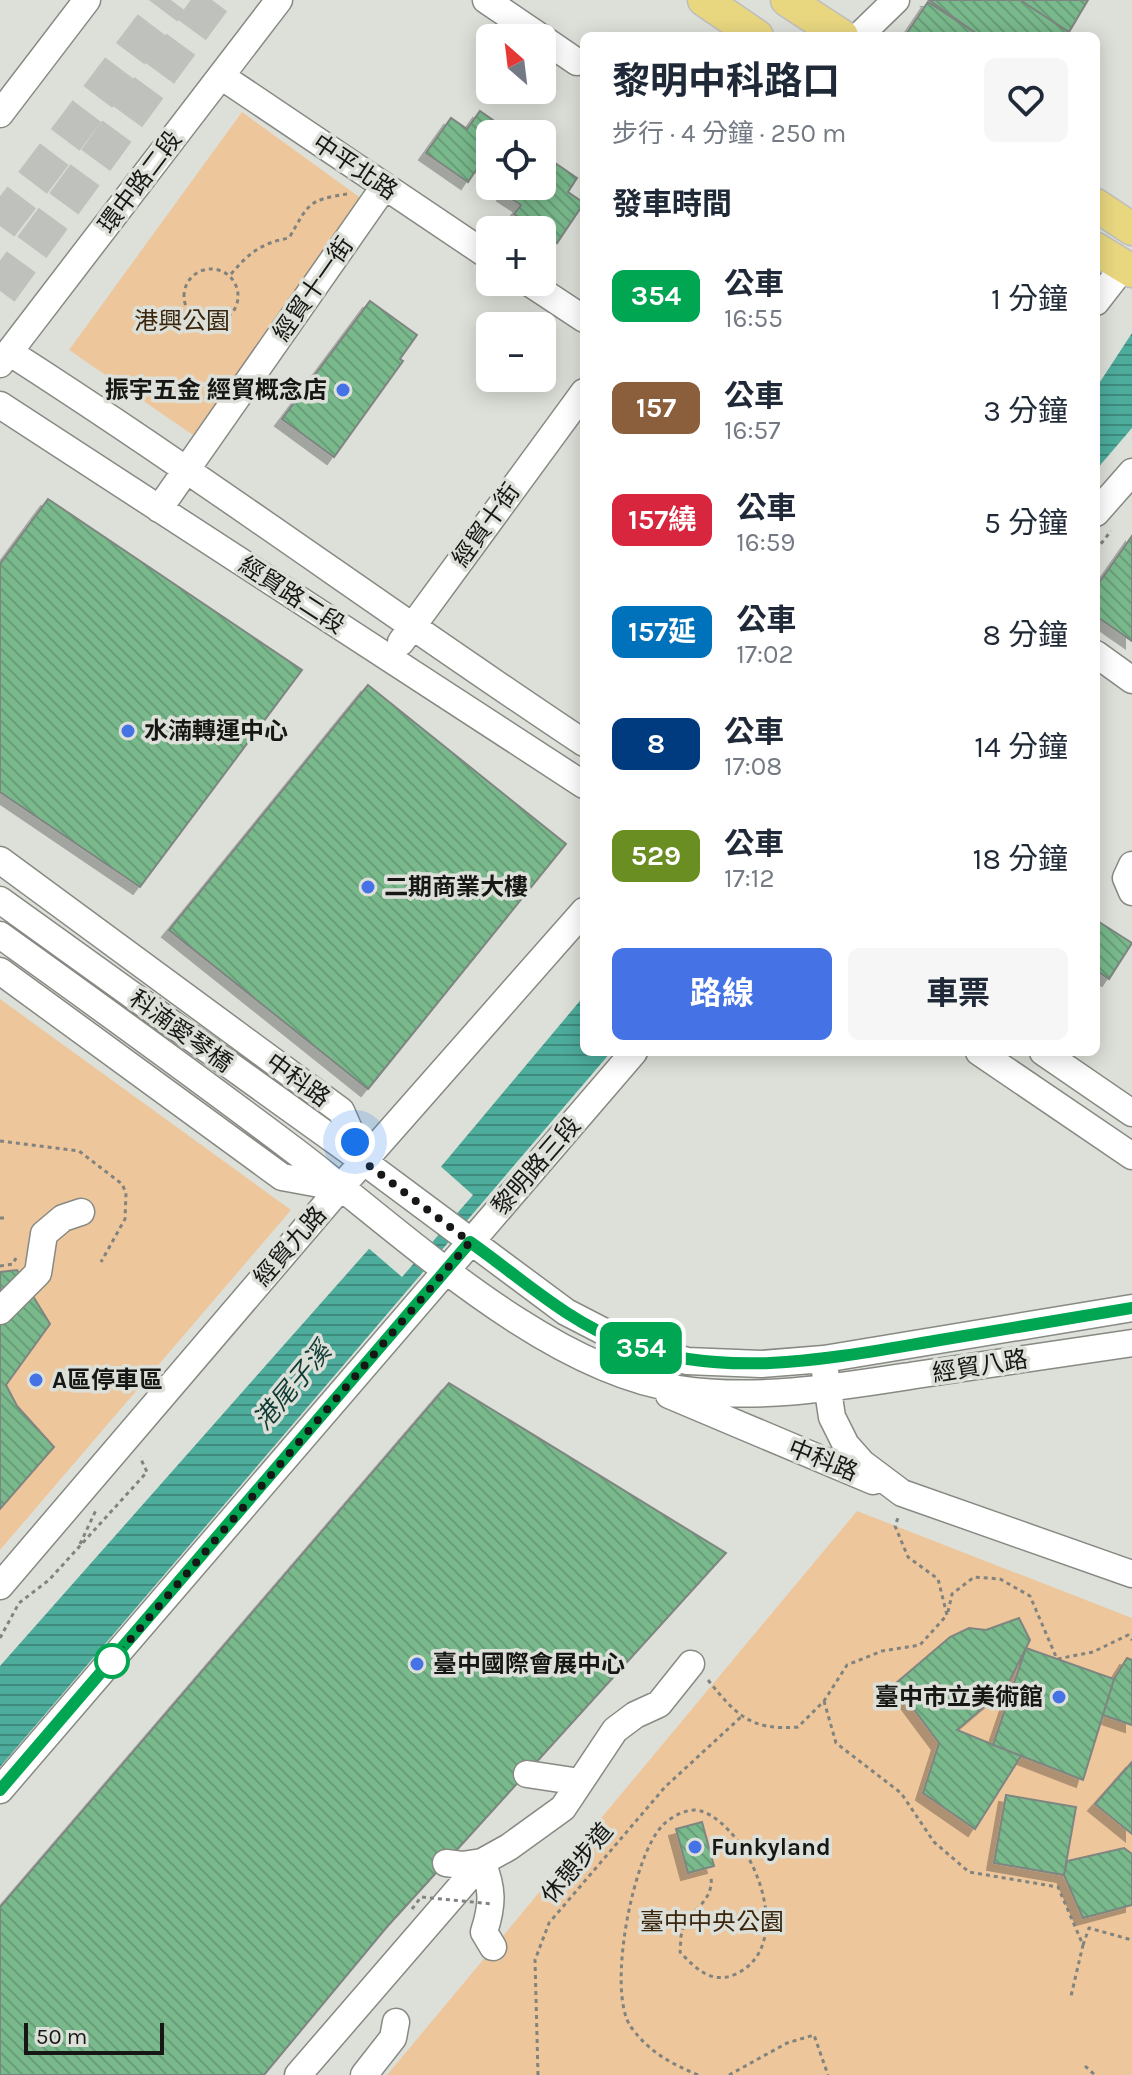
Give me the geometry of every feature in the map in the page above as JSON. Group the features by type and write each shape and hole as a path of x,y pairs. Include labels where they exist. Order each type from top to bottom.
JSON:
{"main road":[{"path":"704,0 751,32"},
{"path":"787,0 837,32"},
{"path":"1100,208 1132,229"},
{"path":"1100,252 1128,269"}],"street":[{"path":"0,114 87,0"},
{"name":"環中路二段","path":"5,358 279,0"},
{"path":"486,0 521,24"},
{"path":"814,0 840,32"},
{"path":"863,32 896,0"},
{"path":"556,48 577,62"},
{"name":"中平北路","path":"221,76 476,248"},
{"name":"經貿十一街","path":"159,509 384,187"},
{"path":"1100,298 1128,269"},
{"path":"549,296 580,316"},
{"name":"經貿路二段","path":"5,358 188,468 411,628 580,740"},
{"name":"經貿十街","path":"390,659 580,397"},
{"name":"經貿路二段","path":"0,405 580,782"},
{"path":"1100,508 1132,472"},
{"path":"1100,657 1132,680"},
{"name":"中科路","path":"0,860 341,1111 372,1168 566,1312 626,1343 687,1361 761,1364 824,1359 832,1417 846,1445 902,1500"},
{"path":"1132,865 1126,878 1132,892"},
{"name":"科湳愛琴橋","path":"0,900 372,1168"},
{"name":"經貿九路","path":"0,1586 372,1168 580,916"},
{"name":"科湳愛琴橋","path":"0,935 299,1154 347,1194"},
{"name":"中科路","path":"0,971 282,1177 347,1194 547,1340 902,1500 1132,1574"},
{"name":"黎明路三段","path":"0,1790 631,1056"},
{"path":"985,1056 1132,1156"},
{"path":"1049,1056 1132,1113"},
{"path":"0,1311 38,1273 44,1234 63,1218 81,1212"},
{"name":"經貿八路","path":"824,1359 1132,1308"},
{"name":"經貿八路","path":"827,1388 1132,1343"},
{"name":"中科路","path":"611,1370 678,1389 742,1393 827,1388"},
{"path":"298,2075 482,1862 563,1808 615,1730 635,1715 659,1704 691,1664"},
{"path":"527,1774 580,1782"},
{"path":"446,1863 462,1865 482,1862"},
{"path":"482,1862 492,1887 493,1904 484,1932 493,1947"},
{"path":"320,2075 432,1945"},
{"path":"364,2075 393,2038 396,2022"}],"path":[{"path":"230,276 250,252 265,242 289,238 306,206 316,199 347,194"},
{"path":"213,268 230,276 238,292 234,309 221,321 203,322 195,318 183,295 189,279 196,273 213,268"},
{"path":"0,1141 79,1151 122,1184 126,1193 125,1219 101,1262"},
{"path":"0,1218 7,1218"},
{"path":"0,1638 19,1603 49,1580 147,1472 135,1448"},
{"path":"902,1500 895,1526 908,1557 938,1579 947,1615"},
{"path":"691,1664 741,1717 771,1729 798,1727 824,1701 847,1665 882,1651 920,1645 947,1615 952,1594 974,1577 1000,1579 1030,1596 1057,1659 1093,1652 1128,1635 1132,1640"},
{"path":"824,1701 836,1743 901,1793 934,1842 969,1872 1058,1887 1083,1945"},
{"name":"休憩步道","path":"538,2075 535,1960 549,1923 665,1787 741,1717"},
{"path":"698,2075 657,2056 628,2024 619,1976 631,1893 662,1826 687,1810 703,1812 727,1831 754,1868 768,1928 764,1949 751,1966 725,1979 700,1973 680,1952 682,1931 707,1900 712,1888 711,1877"},
{"path":"412,1909 421,1897 493,1904"},
{"path":"1071,1996 1089,1928 1132,1940"},
{"path":"729,2075 787,2043 814,2035 828,2075"},
{"path":"1085,2066 1095,2075"}],"green space":[{"name":"港興公園","path":"242,112 362,199 193,435 69,350"},
{"path":"0,999 291,1210 0,1550"},
{"name":"臺中中央公園","path":"857,1511 1132,1618 1132,2075 387,2075"}],"water":[{"path":"1132,333 1132,428 1100,465 1100,382"},
{"name":"港尾子溪","path":"580,1001 580,1056 608,1056 0,1767 0,1666 429,1181"}],"pier":[{"path":"438,1164 473,1195 402,1277 366,1246"}],"building":[{"path":"929,0 1020,0 1069,32 974,32"},
{"path":"1020,0 1088,0 1069,32"},
{"path":"928,2 974,32 908,32"},
{"path":"480,111 493,120 476,120 476,170 468,182 426,153 451,118 467,129"},
{"path":"556,164 577,178 568,192 580,200 580,209 557,243 556,216 517,216 514,214 521,205 513,200 556,200"},
{"name":"振宇五金 經貿概念店","path":"370,301 417,335 400,359 403,361 334,457 282,419"},
{"name":"水湳轉運中心","path":"48,499 302,670 140,887 0,792 0,564"},
{"path":"1132,536 1132,641 1100,619 1100,581"},
{"name":"二期商業大樓","path":"368,685 566,844 368,1089 169,930"},
{"path":"1100,923 1132,943 1109,979 1100,973"},
{"path":"17,1270 50,1324 6,1385 17,1406 54,1447 0,1509 0,1272"},
{"name":"臺中國際會展中心","path":"449,1383 726,1553 386,1928 264,2075 0,2075 0,1907"},
{"path":"1019,1618 1030,1640 1006,1688 957,1730 1021,1756 975,1829 923,1793 939,1743 895,1684 950,1637 969,1628 986,1630"},
{"name":"臺中市立美術館","path":"1026,1648 1114,1679 1083,1780 993,1745"},
{"path":"1127,1658 1132,1660 1132,1725 1103,1715 1114,1679"},
{"path":"1132,1762 1132,1834 1095,1804"},
{"path":"1006,1795 1076,1807 1064,1875 994,1863"},
{"name":"Funkyland","path":"702,1822 714,1866 688,1873 676,1829"},
{"path":"1124,1848 1132,1854 1132,1905 1083,1918 1064,1875 1067,1861"}],"tunnel":[{"path":"0,226 171,0"},
{"path":"0,291 213,0"}],"bus line":[{"name":"354","path":"0,1790 470,1242 566,1312 626,1343 687,1361 761,1364 824,1359 1132,1308"}],"place":[{"name":"振宇五金 經貿概念店","path":"343,390"},
{"name":"水湳轉運中心","path":"128,731"},
{"name":"二期商業大樓","path":"368,887"},
{"name":"A區停車區","path":"36,1380"},
{"name":"臺中國際會展中心","path":"417,1664"},
{"name":"臺中市立美術館","path":"1059,1697"},
{"name":"Funkyland","path":"695,1847"}],"route":[{"path":"112,1661 110,1663 470,1242 363,1161 355,1142"}]}
